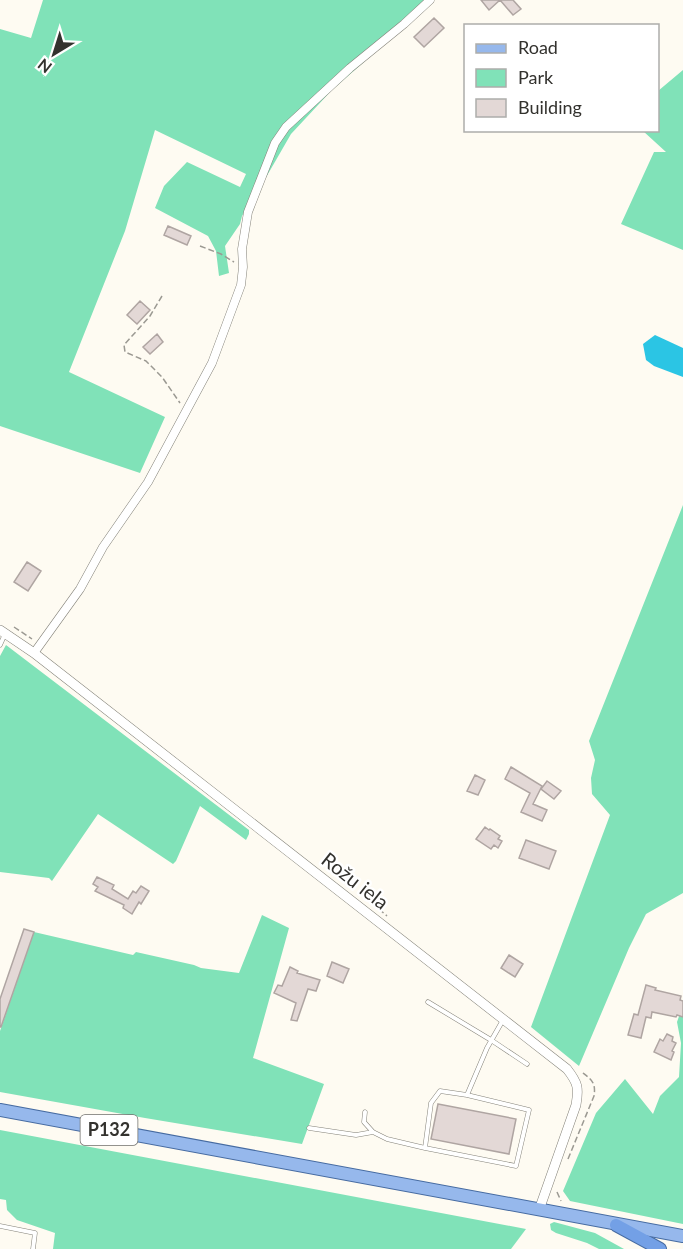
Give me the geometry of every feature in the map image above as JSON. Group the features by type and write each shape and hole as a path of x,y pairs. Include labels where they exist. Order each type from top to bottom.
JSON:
{"highway":[{"path":"616,1225 660,1249"}],"main road":[{"name":"P132","path":"0,1110 683,1236"}],"street":[{"path":"37,649 80,589 103,547 148,482 212,363 241,285 242,249 248,212 275,143 286,127 342,75 430,0"},
{"name":"Rožu iela","path":"6,629 37,649 567,1070 576,1080 578,1091 576,1105 539,1210"}],"lane":[{"path":"0,645 6,629"},
{"path":"428,1002 527,1064"},
{"path":"467,1095 492,1040 504,1020"},
{"path":"365,1112 364,1122 374,1132 387,1139 425,1148 516,1166 529,1110 440,1091 431,1103 425,1148"},
{"path":"309,1128 356,1135 374,1132"},
{"path":"0,1226 35,1233 33,1249"}],"path":[{"path":"200,246 221,254 243,267"},
{"path":"162,297 150,316 123,345 125,352 146,361 162,376 187,412"},
{"path":"6,629 37,649"},
{"path":"376,907 394,921"},
{"path":"568,1159 596,1088 592,1081 576,1067"},
{"path":"556,1190 557,1196 564,1205"}],"green space":[{"path":"43,0 432,0 332,90 291,134 225,246 229,273 219,276 216,251 208,236 155,208 164,186 187,162 240,187 246,174 155,130 125,231 69,372 165,417 140,473 0,426 0,29 31,38"},
{"path":"683,70 683,250 621,224 654,152 666,152 644,132 659,132 659,90"},
{"path":"683,505 683,893 646,914 629,948 579,1066 531,1027 610,815 592,794 591,778 595,760 589,741"},
{"path":"6,645 249,830 246,840 200,806 173,864 98,814 52,881 49,878 0,872 0,656"},
{"path":"262,915 289,928 253,1058 324,1084 302,1144 0,1092 0,1031 34,932 133,955 136,952 201,968 239,973"},
{"path":"683,1005 683,1224 570,1201 563,1191 596,1113 625,1079 653,1114 660,1096 679,1077 681,1043 677,1022"},
{"path":"0,1130 526,1229 511,1249 53,1249 55,1233 17,1220 7,1210 6,1200 0,1199"},
{"path":"554,1222 595,1233 624,1249 599,1249 556,1233 551,1230 550,1224"}],"water":[{"path":"655,335 683,348 683,377 654,366 646,360 643,344"}],"building":[{"path":"481,0 500,0 489,10"},
{"path":"500,0 513,0 521,9 513,15"},
{"path":"434,18 444,28 424,47 414,37"},
{"path":"168,226 191,236 187,245 164,235"},
{"path":"140,301 150,310 137,324 127,315"},
{"path":"157,334 163,342 150,354 143,347"},
{"path":"27,562 41,571 28,591 14,582"},
{"path":"511,767 542,786 533,804 547,810 542,821 521,812 530,793 505,779"},
{"path":"475,775 485,780 478,795 467,791"},
{"path":"547,781 561,791 554,799 541,789"},
{"path":"485,827 500,836 498,839 502,841 498,848 494,845 491,849 476,839"},
{"path":"526,840 556,851 549,869 519,858"},
{"path":"97,877 114,885 112,889 128,899 133,891 136,893 141,886 149,891 132,914 123,908 124,905 95,891 98,887 93,884"},
{"path":"24,929 34,932 0,1027 0,999"},
{"path":"509,955 523,964 515,977 501,968"},
{"path":"332,962 349,969 343,983 327,976"},
{"path":"290,967 298,971 297,973 320,980 316,991 308,989 297,1021 291,1020 296,1003 274,993 278,985 282,986"},
{"path":"646,985 656,988 655,990 681,996 683,1017 652,1012 651,1018 646,1017 641,1038 628,1035 634,1014 638,1015"},
{"path":"667,1034 673,1037 672,1041 676,1043 671,1060 654,1052 660,1039 663,1041"},
{"path":"438,1104 516,1119 509,1154 431,1139"}]}
